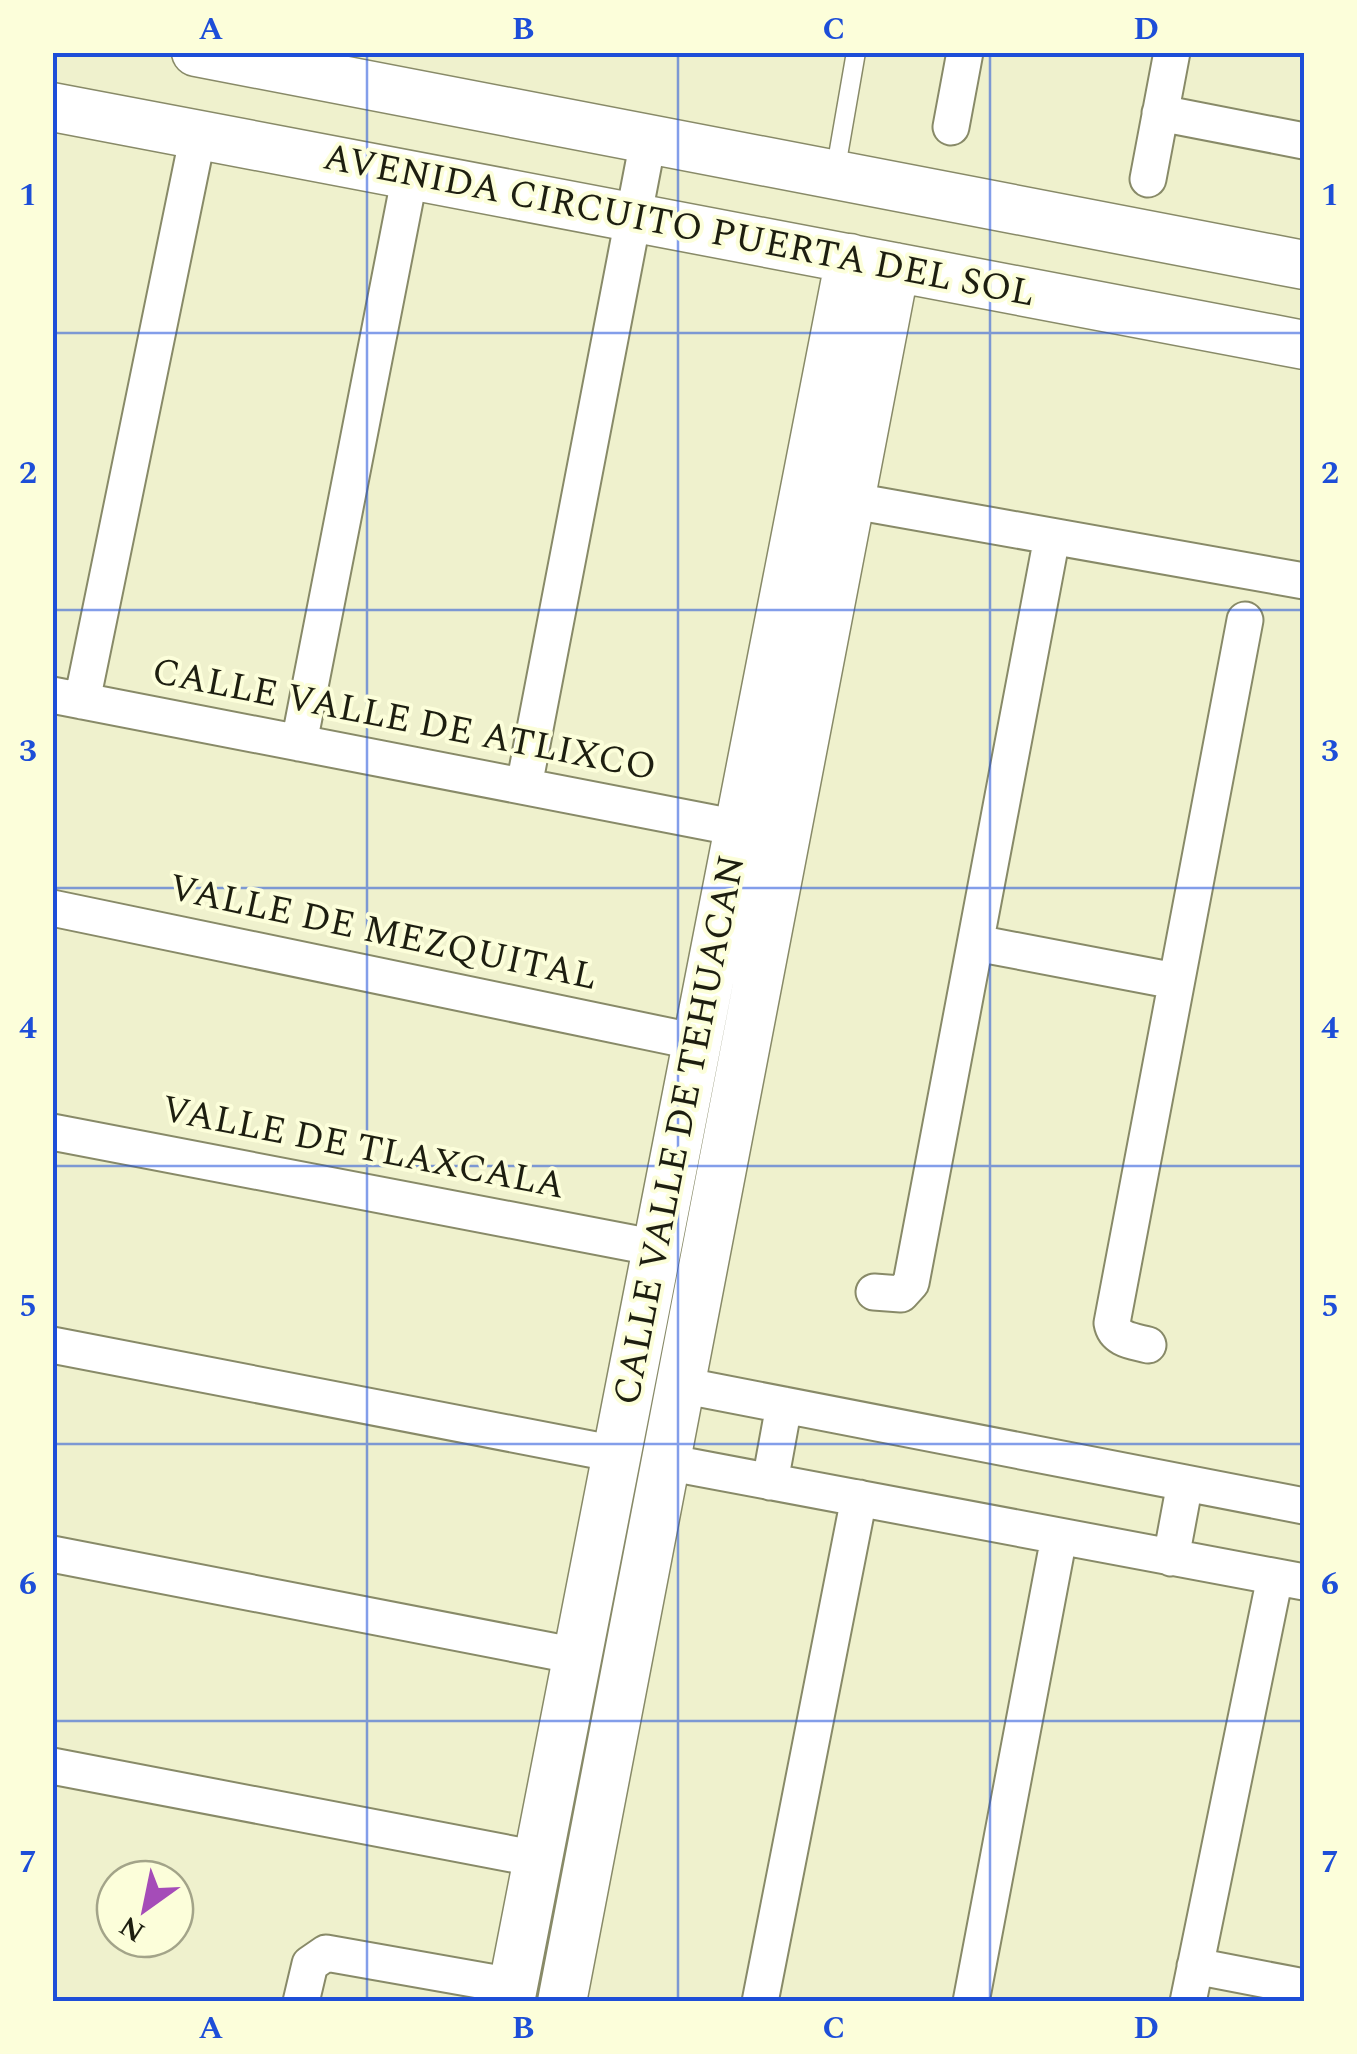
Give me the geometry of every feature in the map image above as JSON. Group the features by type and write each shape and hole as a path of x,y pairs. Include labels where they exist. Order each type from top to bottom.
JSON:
{"street":[{"name":"AVENIDA CIRCUITO PUERTA DEL SOL","path":"196,52 254,58 648,141 835,173 1304,265"},
{"path":"950,128 965,52"},
{"path":"1148,179 1172,52"},
{"name":"AVENIDA CIRCUITO PUERTA DEL SOL","path":"52,107 1304,345"},
{"path":"1160,112 1304,141"},
{"path":"67,698 198,135"},
{"path":"524,786 648,141"},
{"path":"299,743 410,175"},
{"name":"CALLE VALLE DE TEHUACAN","path":"562,2002 848,500 872,262"},
{"name":"CALLE VALLE DE TEHUACAN","path":"512,1994 738,828 872,262"},
{"path":"848,500 1304,581"},
{"path":"874,1292 901,1294 911,1283 1052,537"},
{"path":"1148,1346 1120,1337 1112,1323 1245,620"},
{"name":"CALLE VALLE DE ATLIXCO","path":"67,698 738,828"},
{"name":"VALLE DE MEZQUITAL","path":"52,908 697,1042"},
{"path":"718,936 764,946"},
{"path":"976,943 1174,981"},
{"name":"VALLE DE TLAXCALA","path":"52,1132 656,1248"},
{"path":"52,1345 616,1454"},
{"path":"681,1385 1304,1506"},
{"path":"770,1482 784,1405"},
{"path":"666,1462 1290,1580 1188,2002"},
{"path":"1171,1558 1185,1483"},
{"path":"760,2002 859,1498"},
{"path":"971,2002 1059,1537"},
{"path":"52,1554 578,1656"},
{"path":"52,1766 538,1859"},
{"path":"301,2002 310,1964 326,1953 444,1972 512,1994"},
{"path":"1195,1966 1304,1987"}],"lane":[{"path":"835,173 856,52"}]}
